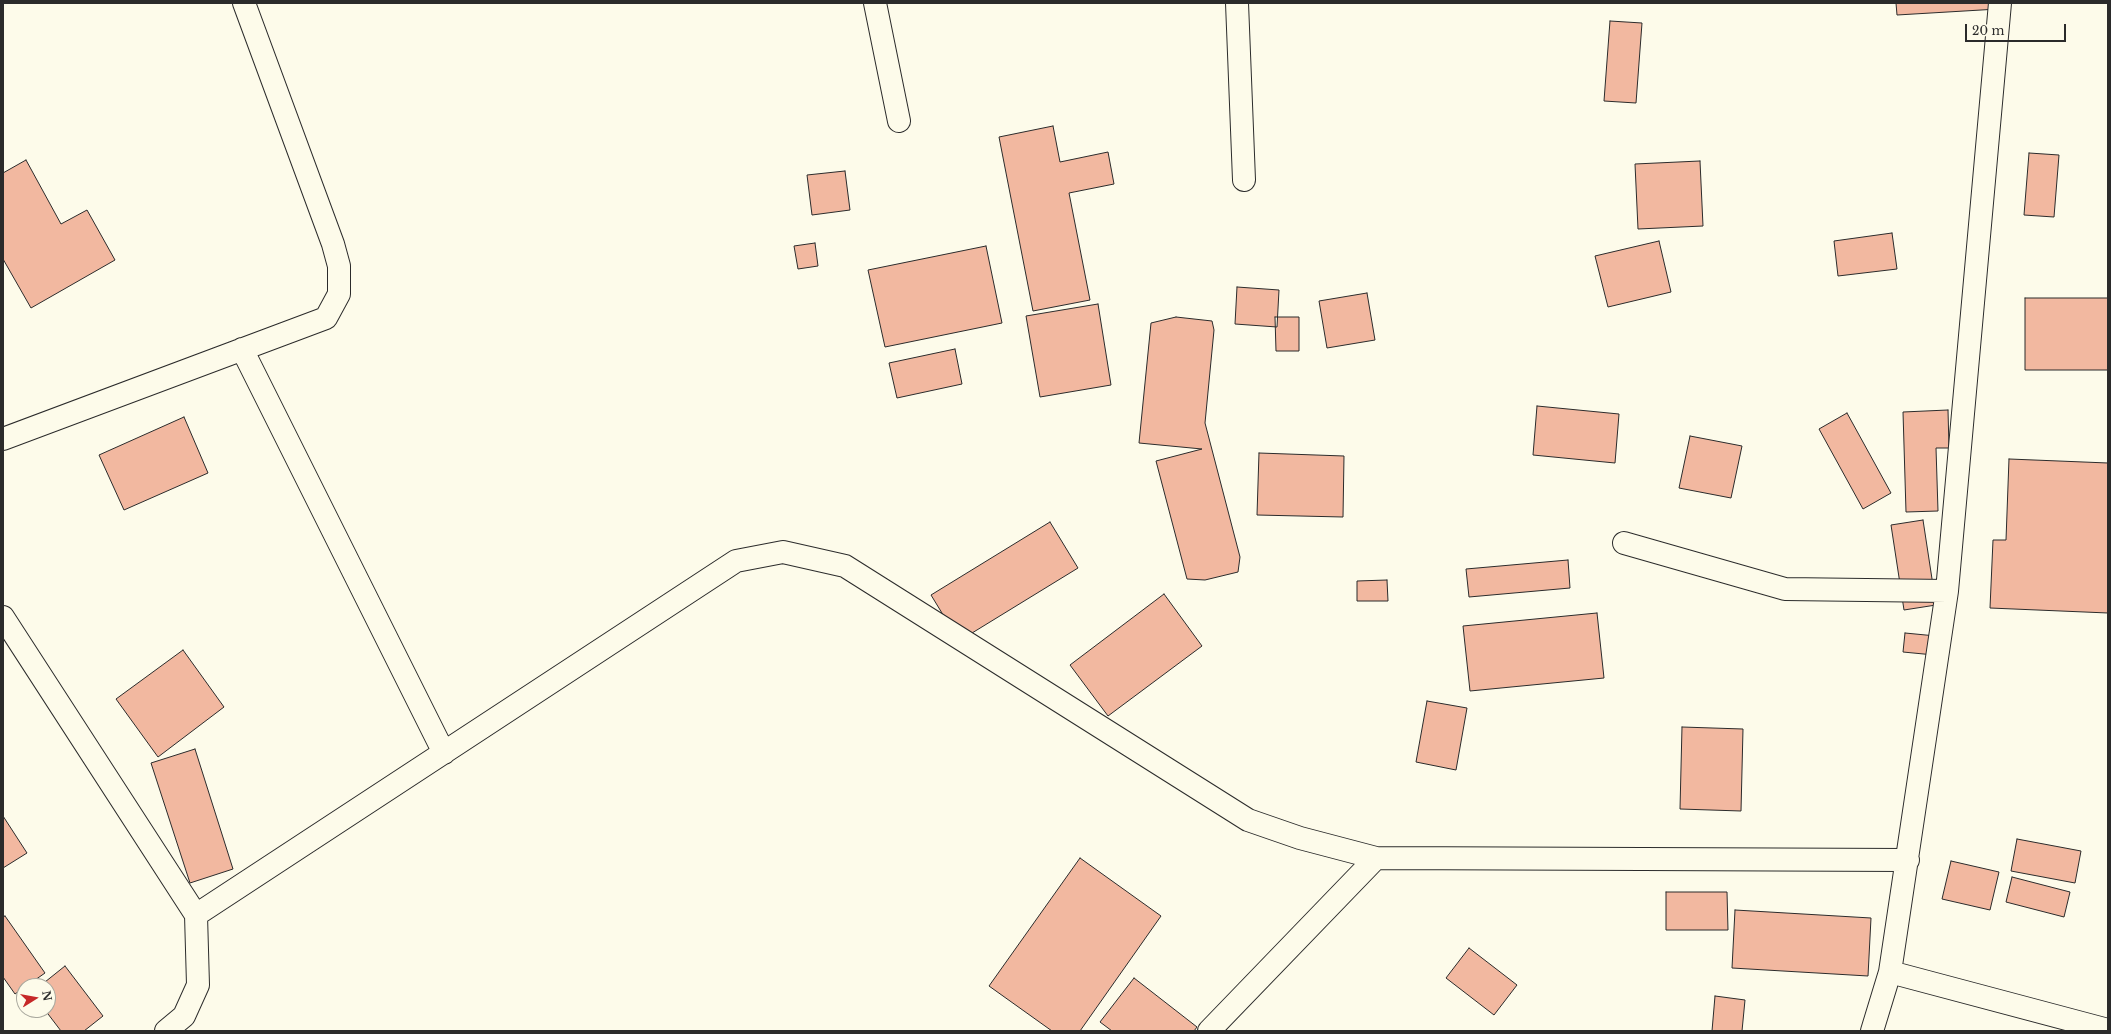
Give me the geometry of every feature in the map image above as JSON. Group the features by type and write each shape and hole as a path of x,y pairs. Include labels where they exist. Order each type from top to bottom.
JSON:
{"street":[{"path":"3,439 326,318 339,294 339,266 333,244 244,3"},
{"path":"876,3 899,121"},
{"path":"1237,3 1244,180"},
{"path":"1872,1031 1890,972 1908,860 1947,591 2000,3"},
{"path":"242,349 444,753"},
{"path":"1624,543 1785,589 1947,591"},
{"path":"196,915 736,561 783,552 845,566 1248,820 1300,838 1376,858 1908,860"},
{"path":"3,617 196,915 198,985 184,1016 166,1031"},
{"path":"1209,1031 1376,858"},
{"path":"1890,972 2108,1030"}],"building":[{"path":"1896,3 1998,3 1998,9 1897,15"},
{"path":"1610,21 1642,23 1636,103 1604,101"},
{"path":"1053,126 1060,162 1108,152 1114,184 1069,193 1090,300 1033,311 999,137"},
{"path":"2029,153 2059,155 2054,217 2024,215"},
{"path":"26,160 61,224 87,210 115,260 31,308 3,259 3,173"},
{"path":"1700,161 1703,226 1638,229 1635,164"},
{"path":"845,171 850,210 812,215 807,175"},
{"path":"1892,233 1897,269 1838,276 1834,241"},
{"path":"1659,241 1671,292 1608,307 1595,256"},
{"path":"815,243 818,266 798,269 794,246"},
{"path":"986,246 1002,323 885,347 868,270"},
{"path":"1237,287 1279,290 1277,327 1235,324"},
{"path":"1367,293 1375,340 1327,348 1319,301"},
{"path":"2025,298 2108,298 2108,370 2025,370"},
{"path":"1098,304 1111,385 1040,397 1026,316"},
{"path":"1176,317 1212,321 1214,330 1205,423 1240,557 1238,572 1205,580 1187,579 1156,461 1202,449 1139,443 1151,323"},
{"path":"1275,317 1299,317 1299,351 1276,351"},
{"path":"955,349 962,384 897,398 889,363"},
{"path":"1537,406 1619,414 1615,463 1533,455"},
{"path":"1948,410 1949,448 1936,448 1938,511 1906,512 1903,412"},
{"path":"1847,413 1891,493 1863,509 1819,429"},
{"path":"184,417 208,473 124,510 99,455"},
{"path":"1690,436 1742,446 1731,498 1679,488"},
{"path":"1259,453 1344,456 1343,517 1257,515"},
{"path":"2009,459 2108,463 2108,613 1990,608 1993,540 2006,540"},
{"path":"1923,520 1936,605 1904,610 1891,525"},
{"path":"1050,522 1078,568 959,641 931,595"},
{"path":"1568,560 1570,588 1469,597 1466,569"},
{"path":"1387,580 1388,601 1357,601 1357,581"},
{"path":"1164,594 1202,646 1108,716 1070,665"},
{"path":"1597,613 1604,678 1470,691 1463,626"},
{"path":"1905,633 1936,636 1934,655 1903,652"},
{"path":"183,650 224,707 158,757 116,699"},
{"path":"1427,701 1467,708 1456,770 1416,762"},
{"path":"1682,727 1743,729 1741,811 1680,809"},
{"path":"195,749 233,869 190,883 151,763"},
{"path":"3,816 27,853 3,868"},
{"path":"2017,839 2081,851 2075,883 2011,871"},
{"path":"1080,858 1161,916 1080,1031 1052,1031 989,986"},
{"path":"1951,861 1999,872 1990,910 1942,899"},
{"path":"2012,877 2070,892 2064,917 2006,902"},
{"path":"1666,892 1727,892 1728,930 1666,930"},
{"path":"1735,910 1871,918 1868,976 1732,968"},
{"path":"5,916 45,973 38,978 16,978 15,994 3,977 3,917"},
{"path":"1469,948 1517,985 1494,1015 1446,978"},
{"path":"65,966 103,1016 84,1031 61,1031 51,1018 56,1018 56,978 50,978"},
{"path":"1134,978 1197,1027 1194,1031 1112,1031 1100,1022"},
{"path":"1715,996 1745,1000 1742,1031 1712,1031"}]}
